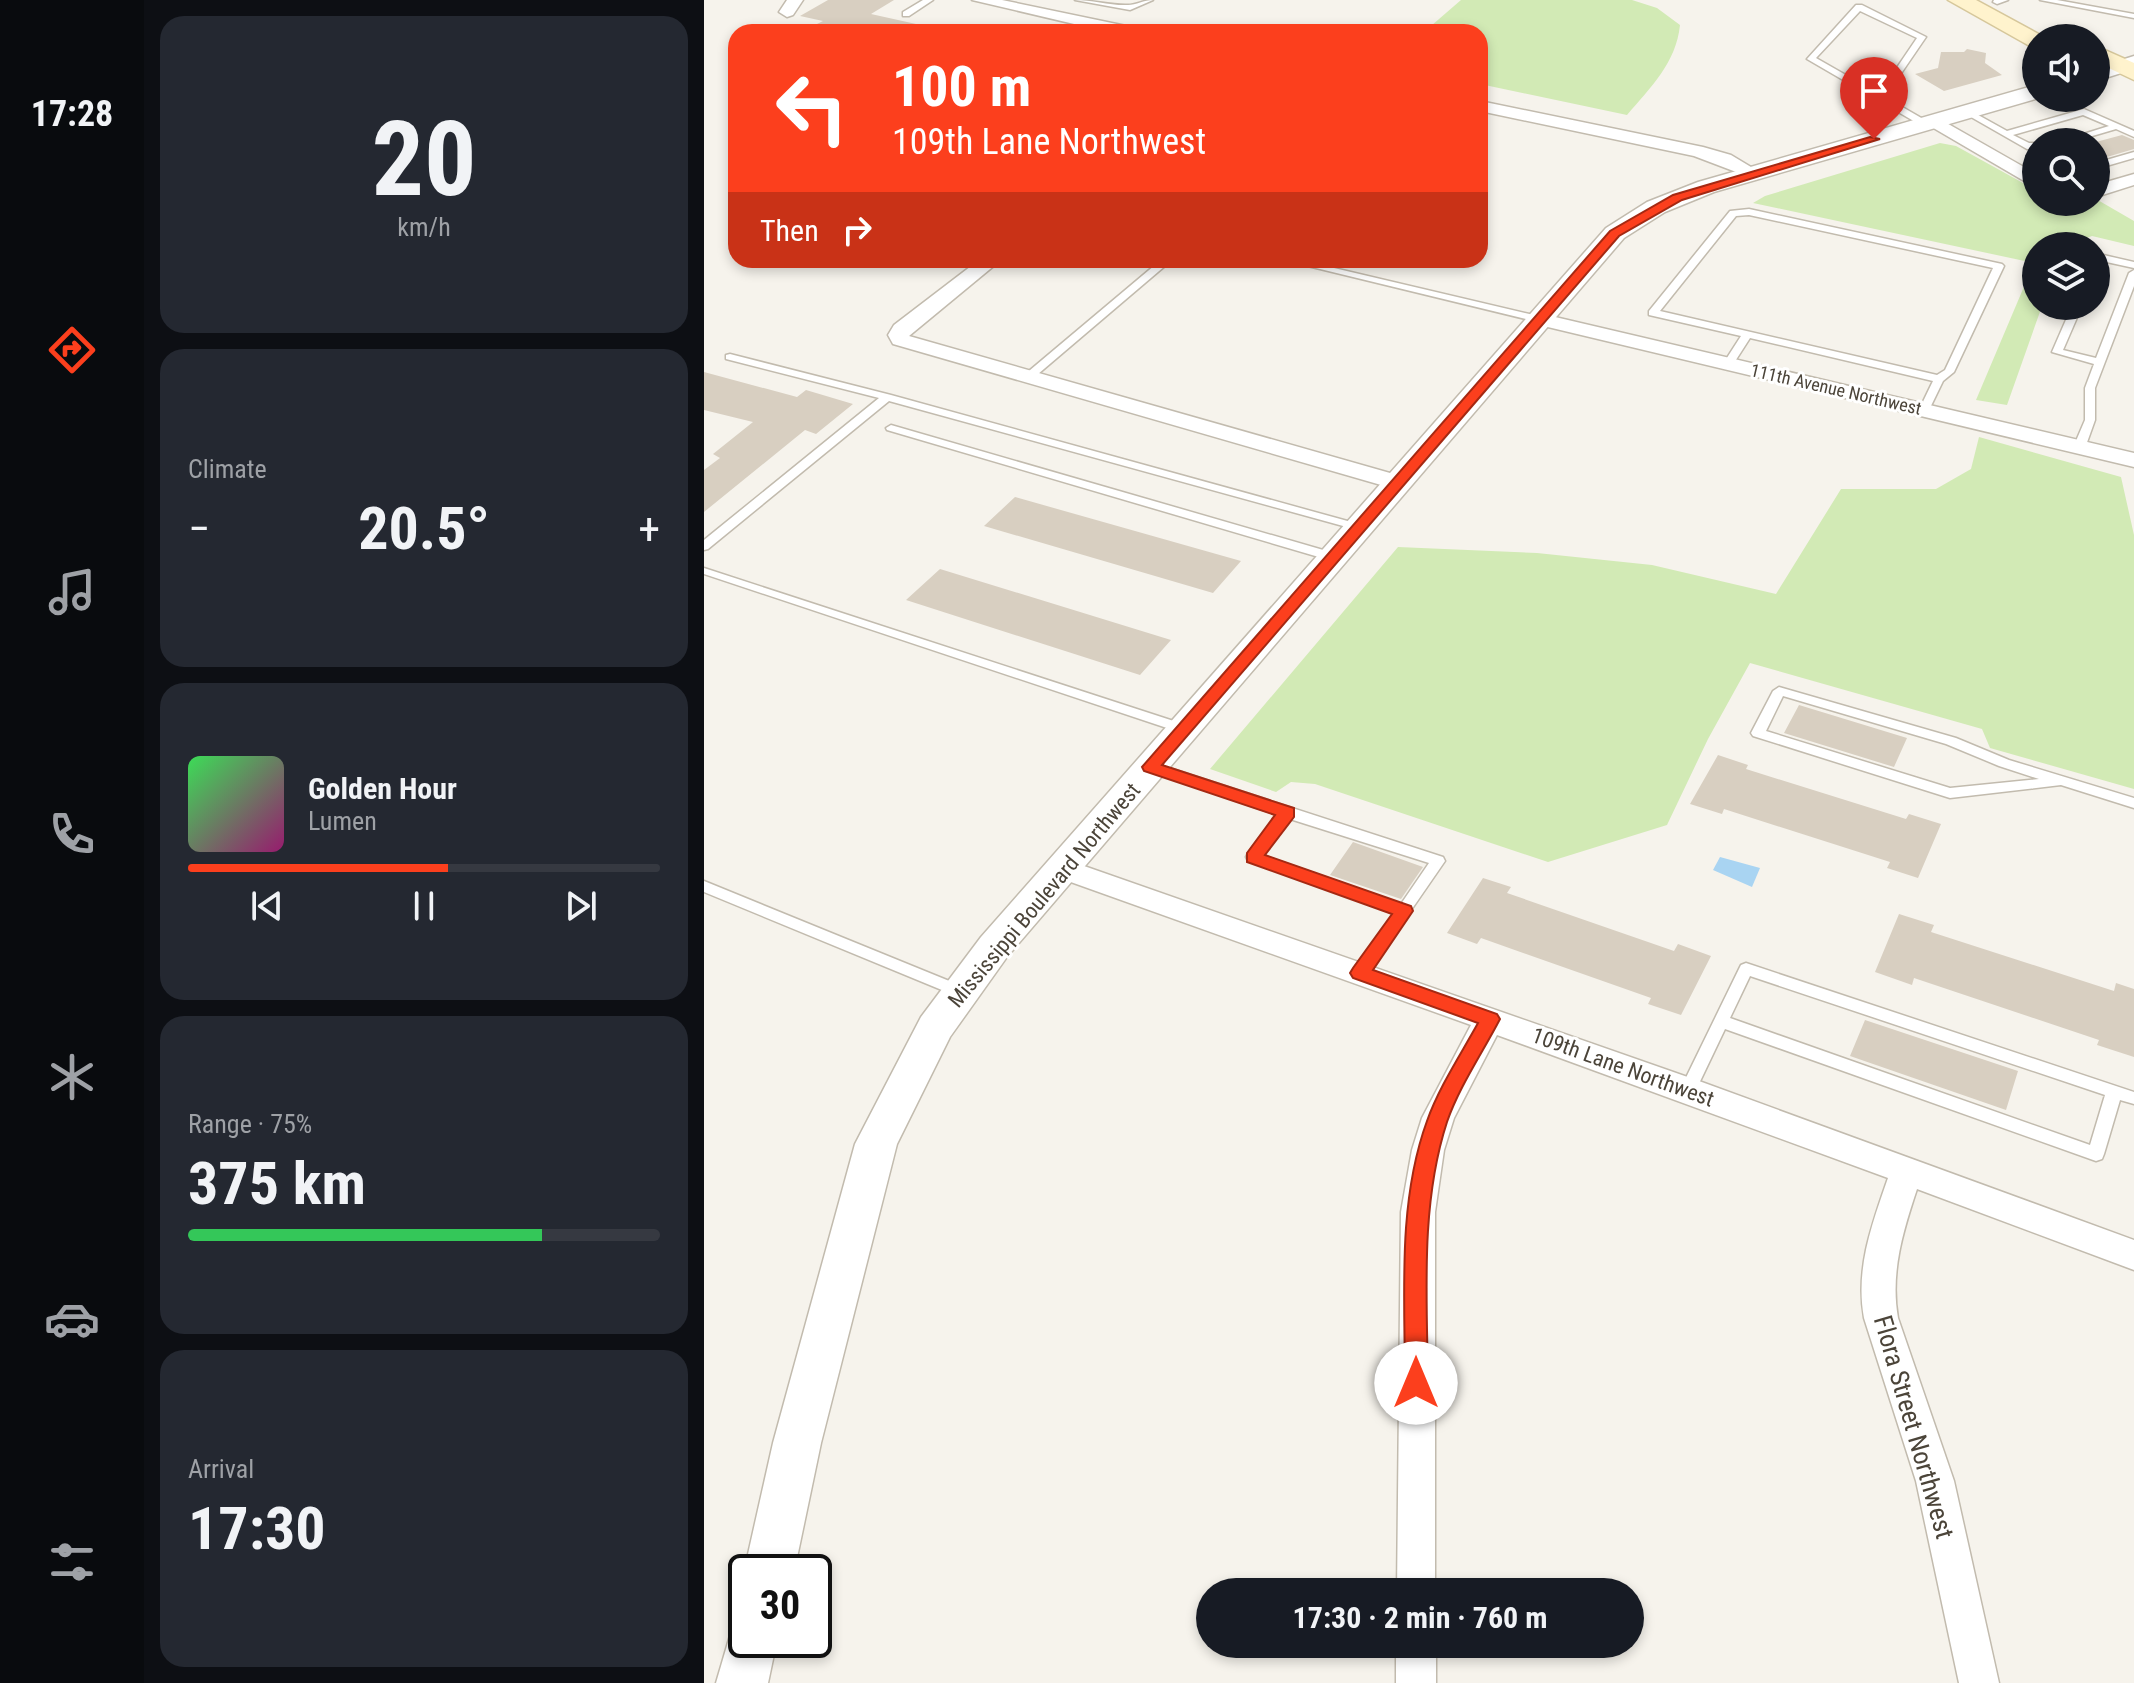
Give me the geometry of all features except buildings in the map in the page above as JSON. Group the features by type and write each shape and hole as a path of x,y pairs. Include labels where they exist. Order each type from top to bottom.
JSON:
{"main road":[{"path":"1959,0 2022,26"},
{"path":"1998,1 2029,24"},
{"path":"2111,68 2134,90"}],"street":[{"path":"980,0 1008,2 1098,24"},
{"name":"Mississippi Boulevard Northwest","path":"773,1554 797,1443 864,1179 890,1110 959,991 1151,767 1604,243 1636,218 1678,197 1752,173 1931,124 1978,118 2022,98"},
{"path":"1488,108 1697,151 1725,159 1752,173"},
{"path":"1931,124 2022,174"},
{"path":"2110,187 2134,179"},
{"path":"981,268 898,335 906,343 1396,482"},
{"name":"111th Avenue Northwest","path":"1538,319 2134,460"},
{"name":"109th Lane Northwest","path":"1064,869 1688,1090 2134,1255"},
{"path":"1416,1578 1418,1212 1428,1150 1438,1118 1490,1019"},
{"name":"Flora Street Northwest","path":"1906,1172 1886,1232 1876,1290 1881,1318 1935,1481 1979,1683"},
{"path":"742,1683 748,1658"},
{"path":"1416,1658 1416,1683"}],"lane":[{"path":"906,14 929,0"},
{"path":"1079,0 1102,1 1130,8 1149,0"},
{"path":"2044,0 2134,16"},
{"path":"1880,98 1922,37 1859,7 1811,59 1880,98 1931,124"},
{"path":"2006,134 2084,112 2134,134"},
{"path":"1978,118 2022,143"},
{"path":"1978,118 2022,143"},
{"path":"2110,128 2117,126"},
{"path":"2110,164 2134,157"},
{"path":"1924,410 1939,379 1949,372 1999,266 1749,212 1733,213 1653,313 1939,379"},
{"path":"2110,260 2134,265"},
{"path":"1027,378 1158,268"},
{"path":"1322,268 1538,319"},
{"path":"2079,448 2090,420 2090,388 2134,273"},
{"path":"2071,320 2057,352 2099,362"},
{"path":"1728,364 1747,335"},
{"path":"730,357 887,397 1346,542"},
{"path":"704,546 887,397"},
{"path":"891,428 1346,542"},
{"path":"706,571 1184,729"},
{"path":"2060,781 1950,793 1758,733 1779,691 1951,741 2060,781 2134,803"},
{"path":"1151,767 1438,861 1360,973"},
{"path":"1287,813 1253,857 1404,911"},
{"path":"704,886 959,991"},
{"path":"1688,1090 1746,969 2134,1098"},
{"path":"1721,1021 2096,1154 2114,1092"}],"green space":[{"path":"1461,0 1632,0 1657,8 1680,25 1668,63 1627,115 1488,86 1488,24 1433,24"},
{"path":"1940,143 1956,146 2022,182 2022,216 2110,216 2110,207 2134,221 2134,246 2110,240 2110,232 2022,232 2022,260 1753,203 1765,196"},
{"path":"2022,291 2022,320 2037,320 2007,405 1976,400"},
{"path":"1979,437 2121,477 2134,535 2134,789 1990,748 1982,729 1750,663 1708,739 1667,825 1548,862 1315,784 1291,782 1276,792 1210,769 1398,547 1537,553 1652,565 1776,594 1841,489 1936,489 1971,469"}],"water":[{"path":"1720,857 1760,868 1752,887 1713,870"}],"route":[{"path":"1416,1383 1416,1244 1428,1150 1438,1118 1490,1019 1360,973 1404,911 1253,857 1287,813 1151,767 1448,421 1615,233 1636,218 1678,197 1874,139"}]}
